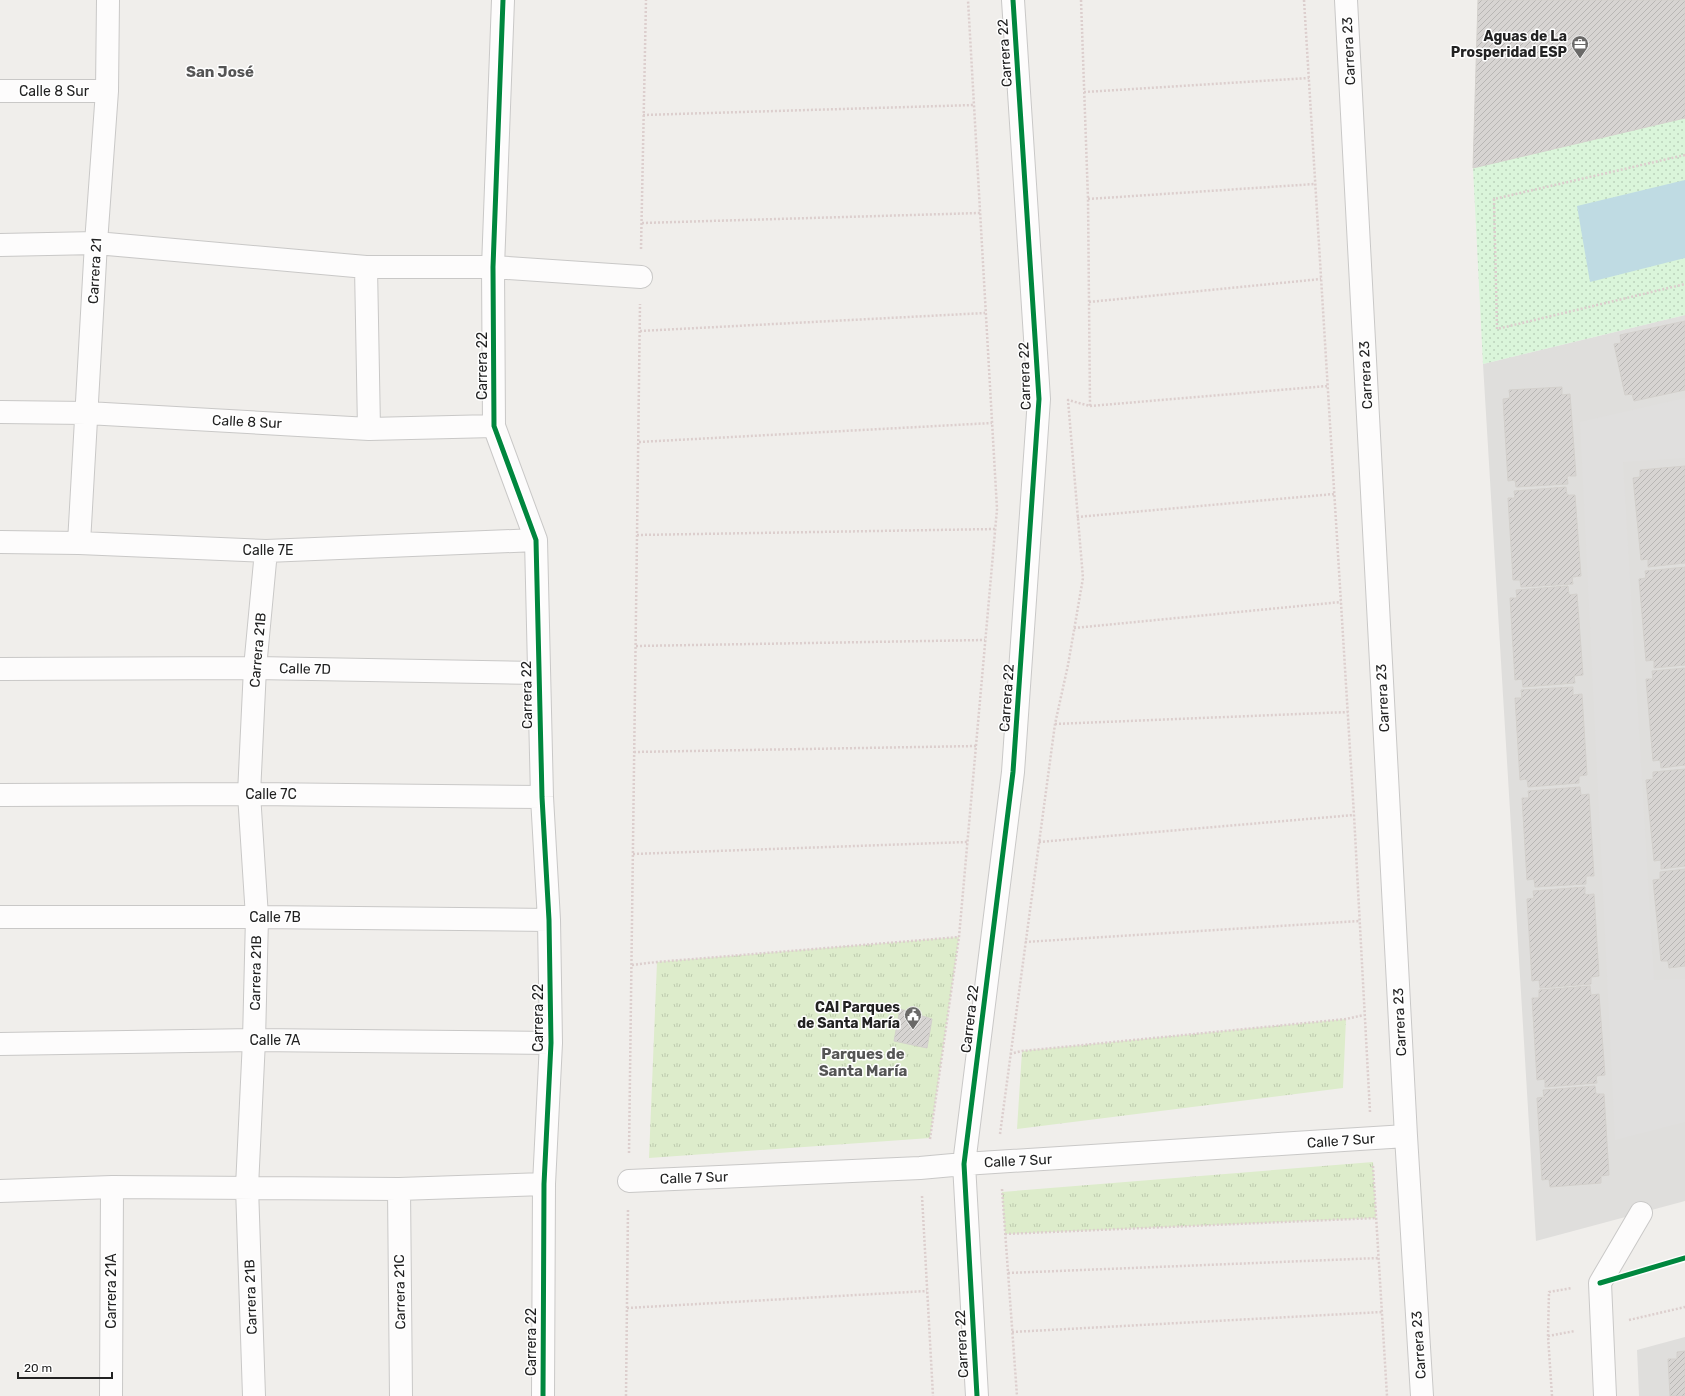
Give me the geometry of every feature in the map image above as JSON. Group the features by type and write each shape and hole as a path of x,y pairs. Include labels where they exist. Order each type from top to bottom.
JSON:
{"street":[{"name":"Carrera 21","path":"79,543 88,413 96,243 107,91 108,0"},
{"name":"Carrera 22","path":"503,0 493,267 494,426 536,540 538,674 542,797 549,920 551,1043 544,1184 543,1396"},
{"name":"Carrera 22","path":"976,1396 964,1164 1014,772 1039,399 1014,0"},
{"name":"Carrera 23","path":"1346,0 1406,1136 1422,1396"},
{"name":"Calle 8 Sur","path":"0,91 107,91"},
{"path":"0,245 96,243 366,267 493,267 641,276"},
{"path":"366,267 369,429"},
{"name":"Calle 8 Sur","path":"0,412 88,413 369,429 494,426"},
{"name":"Calle 7E","path":"0,542 79,543 266,551 536,540"},
{"name":"Carrera 21B","path":"254,1396 247,1187 254,1040 257,916 249,794 256,668 266,551"},
{"name":"Calle 7D","path":"0,669 256,668 538,674"},
{"name":"Calle 7C","path":"0,795 249,794 542,797"},
{"name":"Calle 7B","path":"0,917 257,916 549,920"},
{"name":"Calle 7A","path":"0,1044 254,1040 551,1043"},
{"name":"Calle 7 Sur","path":"629,1181 920,1168 1406,1136"},
{"path":"0,1190 112,1187 399,1189 544,1184"},
{"name":"Carrera 21A","path":"110,1396 112,1187"},
{"name":"Carrera 21C","path":"399,1189 401,1396"},
{"path":"1605,1396 1600,1283 1641,1212"}],"path":[{"path":"626,1396 643,115 646,0"},
{"path":"933,1396 920,1168 930,1138 959,937 997,509 968,0"},
{"path":"1081,0 1088,199 1090,406"},
{"path":"1304,0 1348,712 1364,1015 1387,1396"},
{"path":"1084,92 1309,78"},
{"path":"643,115 974,105"},
{"path":"1685,155 1494,199 1497,329 1685,284"},
{"path":"1088,199 1315,184"},
{"path":"642,223 980,213"},
{"path":"1089,302 1321,279"},
{"path":"640,331 986,313"},
{"path":"1017,1396 1000,1162 1000,1130 1055,724 1083,578 1068,400 1090,406 1327,386"},
{"path":"639,442 992,423"},
{"path":"1077,517 1334,494"},
{"path":"637,535 995,529"},
{"path":"1074,628 1341,602"},
{"path":"636,646 985,640"},
{"path":"1055,724 1348,712"},
{"path":"634,752 976,746"},
{"path":"1039,842 1354,815"},
{"path":"633,854 967,842"},
{"path":"1025,942 1360,921"},
{"path":"632,965 959,937"},
{"path":"1010,1054 1022,1051 1346,1019 1364,1015"},
{"path":"1005,1234 1376,1218"},
{"path":"1008,1273 1379,1258"},
{"path":"1552,1396 1548,1336 1549,1292 1600,1283"},
{"path":"627,1308 927,1291"},
{"path":"1012,1332 1382,1312"}],"shaded area":[{"path":"1685,315 1685,1201 1536,1241 1483,364"},
{"path":"1685,398 1685,458 1623,462 1654,980 1685,979 1685,1122 1615,1140 1580,422"},
{"path":"1685,1337 1685,1396 1639,1396 1637,1350"}],"green space":[{"path":"1685,118 1685,315 1483,364 1473,168"},
{"path":"959,937 930,1138 649,1158 657,962"},
{"path":"1346,1019 1343,1088 1017,1129 1022,1051"},
{"path":"1373,1162 1376,1218 1005,1234 1002,1192"}],"water":[{"path":"1685,180 1685,258 1590,282 1577,206"}],"building":[{"name":"Aguas de La Prosperidad ESP","path":"1478,0 1685,0 1685,118 1473,168"},
{"path":"1685,321 1685,390 1634,401 1632,394 1625,395 1614,344 1621,343 1620,335"},
{"path":"1562,387 1562,395 1570,394 1576,476 1567,476 1568,484 1516,487 1515,480 1508,481 1503,399 1510,398 1509,390"},
{"path":"1685,466 1685,563 1648,567 1648,559 1641,560 1633,478 1640,477 1640,470"},
{"path":"1566,487 1567,495 1575,495 1581,576 1572,577 1573,584 1521,587 1520,580 1513,580 1508,498 1515,498 1514,491"},
{"path":"1685,567 1685,665 1654,668 1654,660 1646,661 1639,579 1646,578 1645,571"},
{"path":"1568,586 1569,595 1577,594 1583,675 1574,676 1575,683 1523,687 1522,679 1515,680 1510,598 1517,598 1516,590"},
{"path":"1685,668 1685,765 1661,768 1660,760 1653,761 1646,679 1653,679 1652,671"},
{"path":"1573,687 1573,695 1582,694 1587,775 1579,776 1579,783 1528,787 1527,779 1520,780 1515,698 1522,698 1521,690"},
{"path":"1685,769 1685,866 1661,869 1661,860 1654,861 1646,780 1653,779 1653,772"},
{"path":"1580,787 1581,795 1589,794 1594,876 1586,876 1586,884 1535,887 1534,879 1527,880 1522,798 1529,798 1528,791"},
{"path":"1685,869 1685,966 1669,968 1668,961 1661,961 1653,880 1660,879 1660,872"},
{"path":"1585,887 1585,895 1594,894 1599,976 1591,977 1591,984 1540,988 1539,980 1532,981 1527,899 1534,898 1533,891"},
{"path":"1590,986 1591,995 1599,994 1605,1075 1596,1076 1597,1083 1545,1087 1545,1079 1537,1080 1532,998 1539,998 1539,990"},
{"name":"CAI Parques de Santa María","path":"900,1009 932,1019 927,1048 894,1041"},
{"path":"1595,1086 1596,1094 1604,1094 1609,1175 1601,1176 1601,1183 1550,1187 1549,1179 1542,1180 1537,1098 1544,1097 1543,1090"},
{"path":"1685,1351 1685,1396 1670,1396 1668,1359 1677,1359 1677,1352"}],"cycle path":[{"path":"503,0 493,267 494,426 536,540 542,797 549,920 551,1043 544,1184 543,1396"},
{"path":"977,1396 964,1164 1013,772 1039,399 1013,0"},
{"path":"1600,1283 1685,1258"}],"place":[{"name":"Aguas de La Prosperidad ESP","path":"1580,59"},
{"name":"CAI Parques de Santa María","path":"913,1030"}],"district":[{"name":"San José","path":"220,72"},
{"name":"Parques de Santa María","path":"863,1062"}]}
